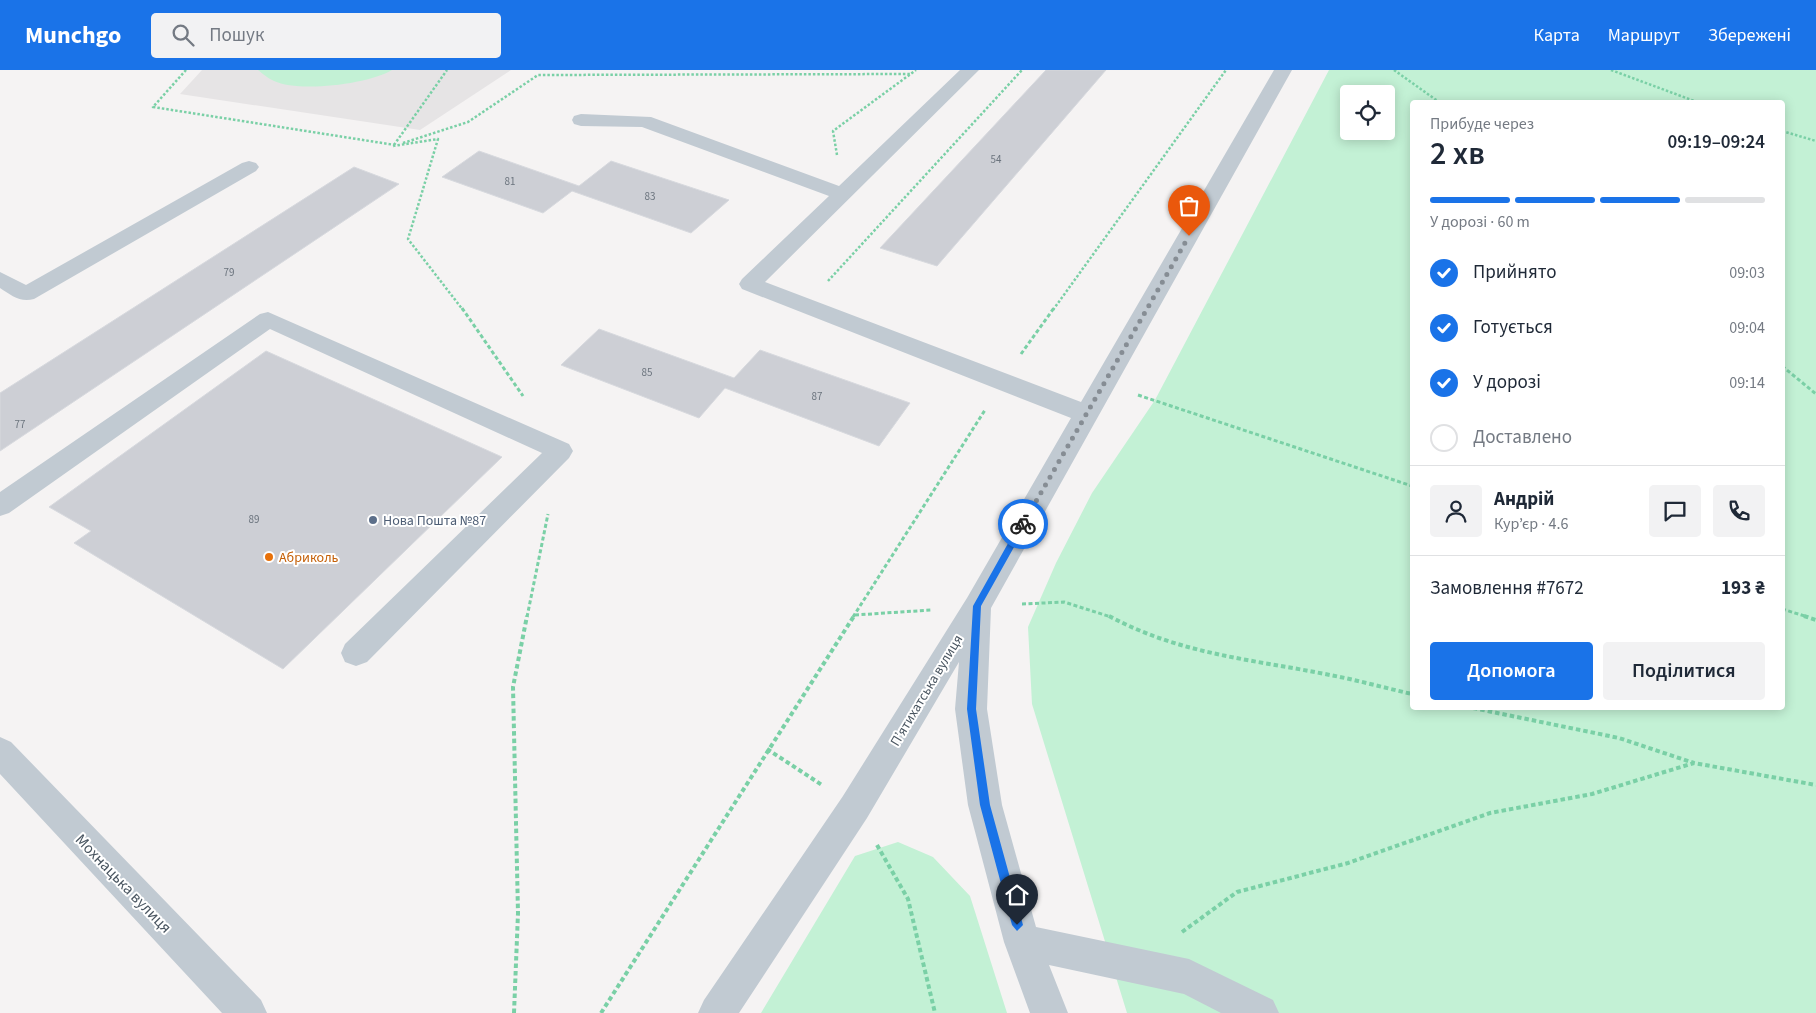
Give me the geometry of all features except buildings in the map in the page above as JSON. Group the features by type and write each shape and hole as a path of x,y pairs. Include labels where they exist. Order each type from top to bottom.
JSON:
{"street":[{"path":"970,70 750,284 1086,414"},
{"name":"П’ятихатська вулиця","path":"717,1013 855,807 977,606 1284,70"},
{"path":"581,120 644,121 843,194"},
{"path":"0,279 26,294 249,168"},
{"path":"0,506 268,319 560,452 356,653"},
{"path":"977,606 971,709 985,805 1022,942 1049,1013"},
{"name":"Мохнацька вулиця","path":"0,752 248,1013"},
{"path":"1022,942 1106,958 1189,978 1260,1013"}],"path":[{"path":"186,70 152,107 332,134"},
{"path":"447,70 393,146 438,139 408,239 480,331 560,452 514,687 518,913 514,1013"},
{"path":"843,194 834,131 916,70"},
{"path":"821,288 1022,70"},
{"path":"602,1013 767,749 1002,382 1226,70"},
{"path":"1394,70 1435,100"},
{"path":"1611,70 1692,100"},
{"path":"1785,132 1816,141"},
{"path":"1785,368 1816,394"},
{"path":"1104,385 1410,485"},
{"path":"854,615 1064,602 1107,615 1139,632 1213,655 1330,675 1410,694"},
{"path":"1785,610 1816,620"},
{"path":"1483,710 1619,738 1694,764 1816,785"},
{"path":"767,749 855,807 908,899 935,1013"},
{"path":"1173,938 1237,892 1348,864 1490,813 1592,794 1694,764"}],"shaded area":[{"path":"202,70 511,70 420,130 180,94"}],"green space":[{"path":"258,70 392,70 351,83 300,86 285,85 272,80"},
{"path":"1329,70 1816,70 1816,1013 1127,1013 1032,704 1028,627 1056,563 1092,493 1155,400"},
{"path":"898,842 933,857 970,896 1007,1013 761,1013 855,856"}],"way so far":[{"path":"1023,524 1189,236"}],"place":[{"name":"Нова Пошта №87","path":"373,520"},
{"name":"Абриколь","path":"269,557"}],"route":[{"path":"1017,925 985,805 971,709 977,606 1023,524"}]}
